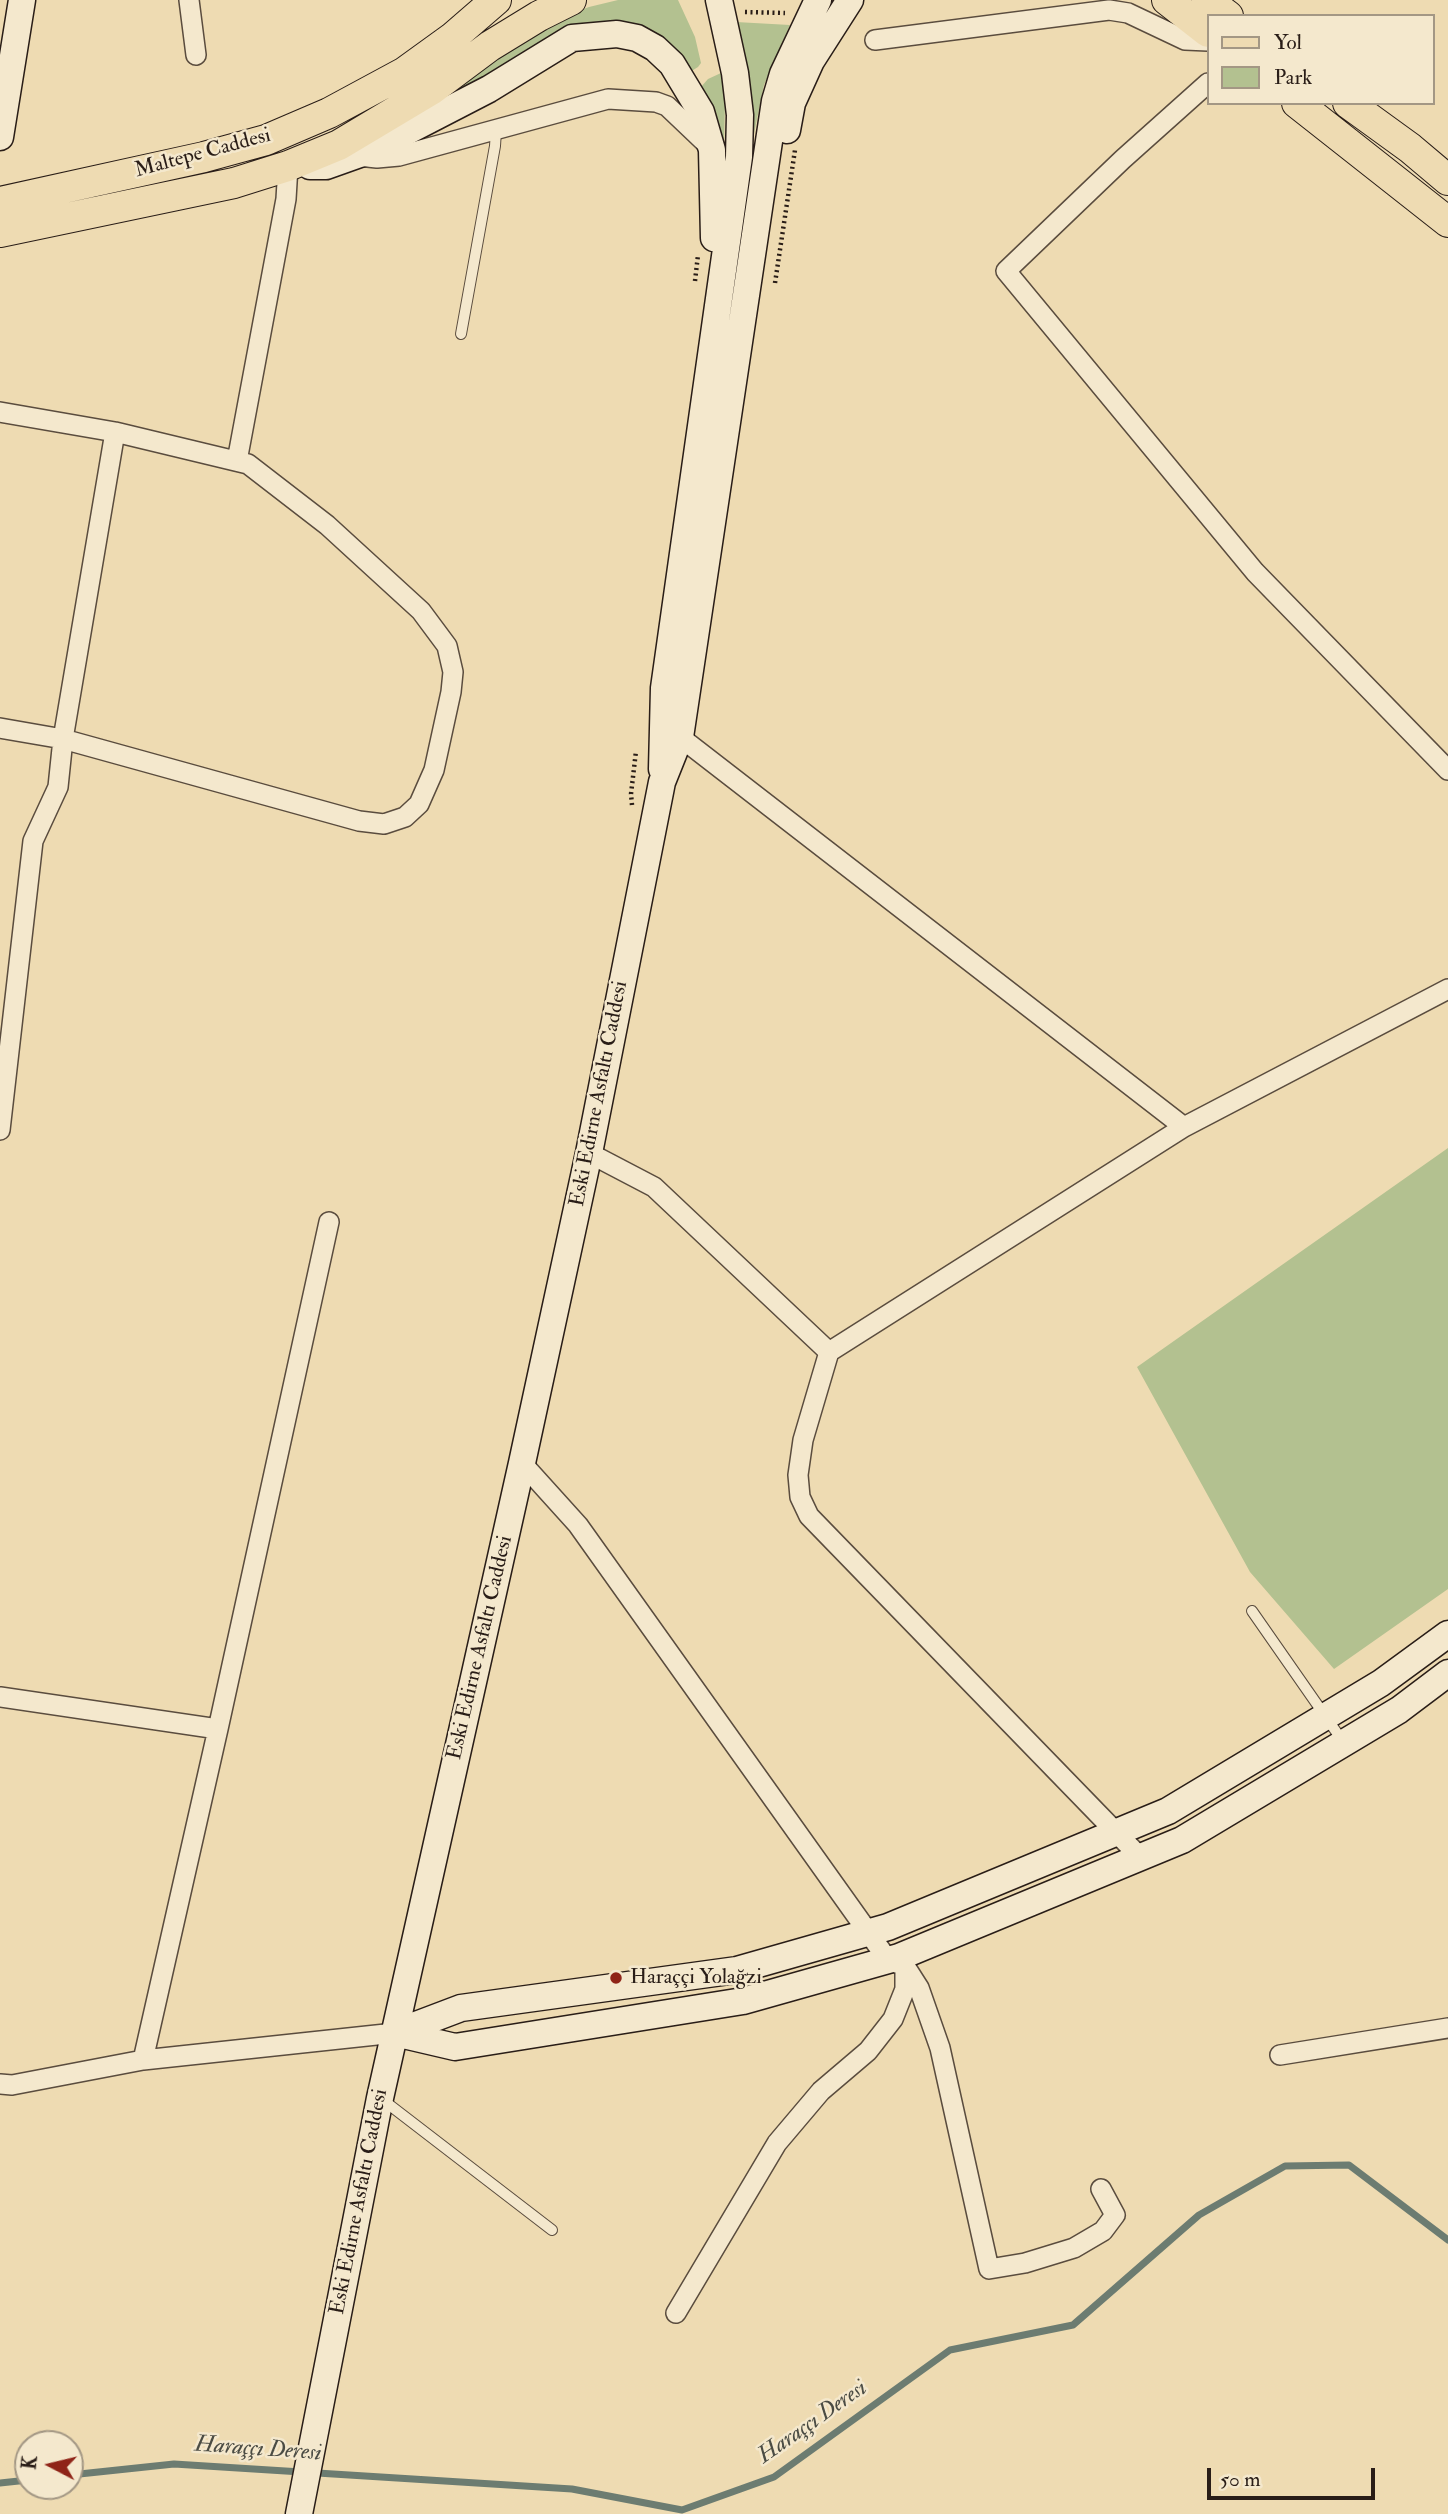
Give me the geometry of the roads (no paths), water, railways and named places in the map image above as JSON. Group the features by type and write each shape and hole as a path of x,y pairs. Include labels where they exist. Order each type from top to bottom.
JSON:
{"main road":[{"path":"0,137 22,0"},
{"name":"Maltepe Caddesi","path":"0,202 190,160 266,140 330,113 405,72 452,38 496,0"},
{"name":"Maltepe Caddesi","path":"0,232 234,183 288,166 339,145 431,90 491,46 539,16 571,0"},
{"path":"745,307 761,280 764,268 792,103 811,61 850,0"},
{"path":"1167,0 1206,30"},
{"path":"1207,0 1225,14"},
{"path":"662,782 664,688 735,191 740,115 735,73 720,6"},
{"path":"662,782 680,737 775,101 783,74 814,7"},
{"path":"288,166 326,166 371,150 489,89 572,38 617,34 637,38 655,48 672,64 701,112 712,150 715,216 710,302 715,323"},
{"path":"1300,105 1448,222"},
{"path":"1351,105 1447,178"},
{"name":"Eski Edirne Asfaltı Caddesi","path":"299,2514 380,2098 589,1153 662,782"},
{"path":"395,2033 461,2008 737,1970 888,1927 1168,1811 1381,1683 1448,1634"},
{"path":"395,2033 455,2047 743,2001 896,1963 1182,1840 1399,1710 1448,1673"}],"street":[{"path":"189,0 196,54"},
{"path":"875,40 1109,10 1128,13 1185,40 1206,41"},
{"path":"1206,85 1123,159 1006,271 1255,572 1448,769"},
{"path":"354,155 377,158 399,156 608,99 634,99 667,106 712,150"},
{"path":"237,461 286,199 288,166"},
{"path":"0,412 114,432 248,464 327,525 421,611 447,646 453,673 434,771 419,804 397,821 372,825 63,740 0,728"},
{"path":"0,1130 8,980 33,842 58,787 63,740 114,432"},
{"path":"680,737 1184,1127"},
{"path":"1140,1857 808,1516 800,1497 799,1475 803,1440 830,1352 1184,1127 1448,989"},
{"path":"589,1153 654,1187 830,1352"},
{"path":"143,2060 329,1222"},
{"path":"522,1463 578,1525 868,1933 919,1988 940,2048 989,2269 1025,2263 1074,2248 1103,2231 1115,2215 1101,2189"},
{"path":"0,1697 218,1729"},
{"path":"676,2313 777,2143 821,2091 868,2051 894,2020 905,1989 896,1963"},
{"path":"1280,2055 1448,2028"},
{"path":"0,2084 12,2085 143,2060 395,2033"}],"lane":[{"path":"461,334 496,129"},
{"path":"1252,1611 1344,1743"},
{"path":"380,2098 552,2230"}],"waterway":[{"name":"Haraççı Deresi","path":"84,2474 174,2464 572,2489 682,2510 774,2477 950,2350 1073,2325 1199,2215 1285,2166 1349,2165 1448,2240"},
{"name":"Haraççı Deresi","path":"0,2483 14,2482"}],"place":[{"name":"Haraççi Yolağzi","path":"616,1978"}]}
